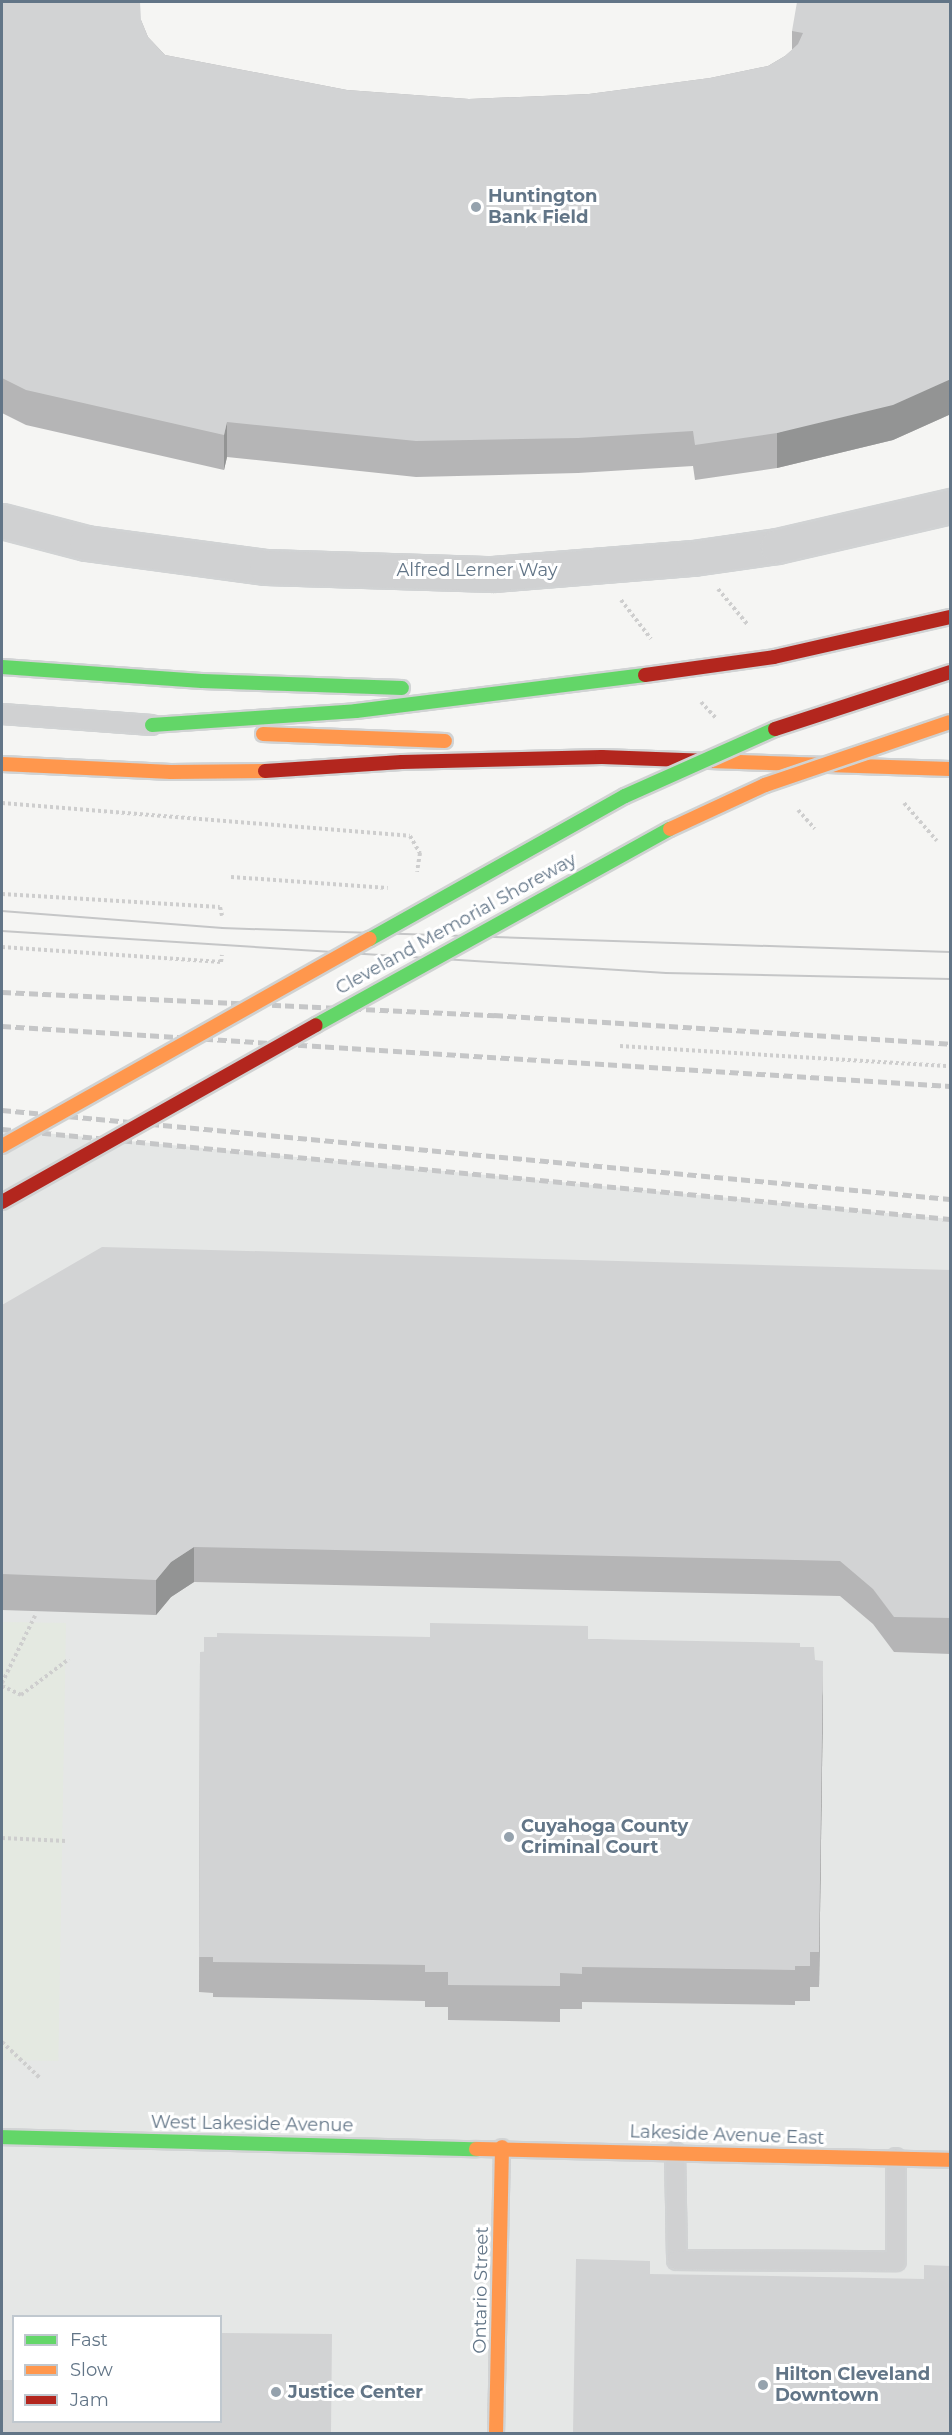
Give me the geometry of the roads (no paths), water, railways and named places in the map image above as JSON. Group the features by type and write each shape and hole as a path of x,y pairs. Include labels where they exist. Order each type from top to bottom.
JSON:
{"main road":[{"path":"152,725 356,711 764,658 951,617"},
{"path":"2,667 202,681 419,688 539,687"},
{"name":"Cleveland Memorial Shoreway","path":"2,1146 625,796 791,722 951,672"},
{"name":"Cleveland Memorial Shoreway","path":"2,1202 655,835 822,763 951,722"},
{"path":"152,725 272,735 466,741"},
{"path":"488,744 602,757"},
{"path":"2,764 159,772 272,771 402,762 602,757 951,769"},
{"name":"West Lakeside Avenue","path":"2,2137 502,2147"},
{"name":"Lakeside Avenue East","path":"502,2147 951,2160"},
{"name":"Ontario Street","path":"496,2433 502,2147"}],"street":[{"name":"Alfred Lerner Way","path":"2,521 86,543 266,567 493,574 597,568 777,546 951,506"}],"lane":[{"path":"2,714 152,725"},
{"path":"675,2152 677,2260 896,2261 897,2158"}],"tram line":[{"path":"2,911 222,928 950,952"},
{"path":"2,931 666,973 950,979"}],"railway":[{"path":"2,992 494,1015 950,1044"},
{"path":"2,1026 950,1086"},
{"path":"2,1110 950,1199"},
{"path":"2,1129 950,1219"}],"place":[{"name":"Huntington Bank Field","path":"476,207"},
{"name":"Cuyahoga County Criminal Court","path":"509,1837"},
{"name":"Hilton Cleveland Downtown","path":"763,2385"},
{"name":"Justice Center","path":"276,2392"}]}
